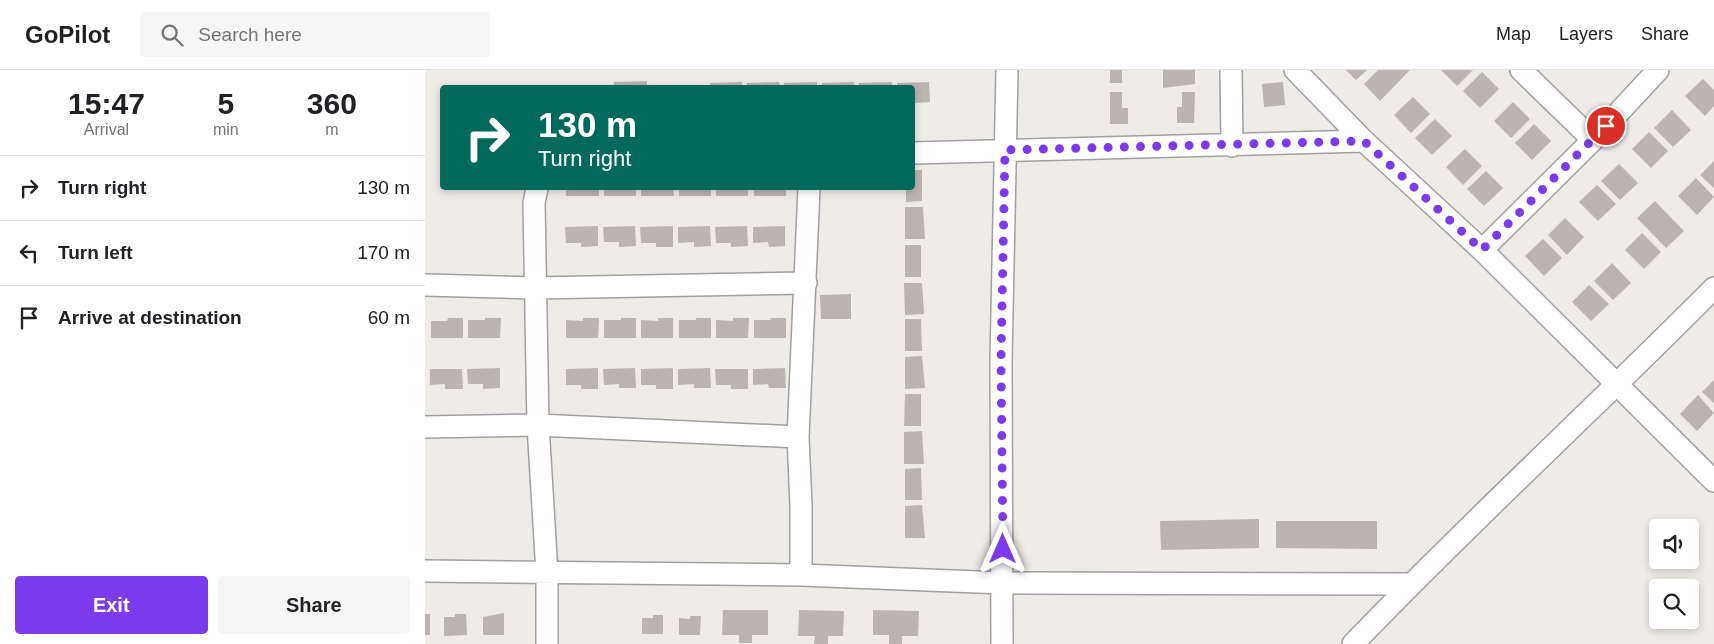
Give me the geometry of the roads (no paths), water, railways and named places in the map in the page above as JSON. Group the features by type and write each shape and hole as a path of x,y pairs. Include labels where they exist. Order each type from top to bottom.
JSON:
{"street":[{"path":"1002,644 1001,361 1007,70"},
{"path":"1231,70 1232,146"},
{"path":"1295,70 1364,141 1482,250 1714,481"},
{"path":"1521,70 1593,140"},
{"path":"1482,250 1593,140 1658,70"},
{"path":"915,153 1364,141"},
{"path":"537,190 534,203 538,425 547,573 547,644"},
{"path":"801,575 801,505 797,436 806,283 809,190"},
{"path":"425,285 535,288 806,283"},
{"path":"1353,644 1411,584 1617,386 1714,288"},
{"path":"425,426 538,425 797,436"},
{"path":"425,571 801,575 1003,583 1411,584"}]}
